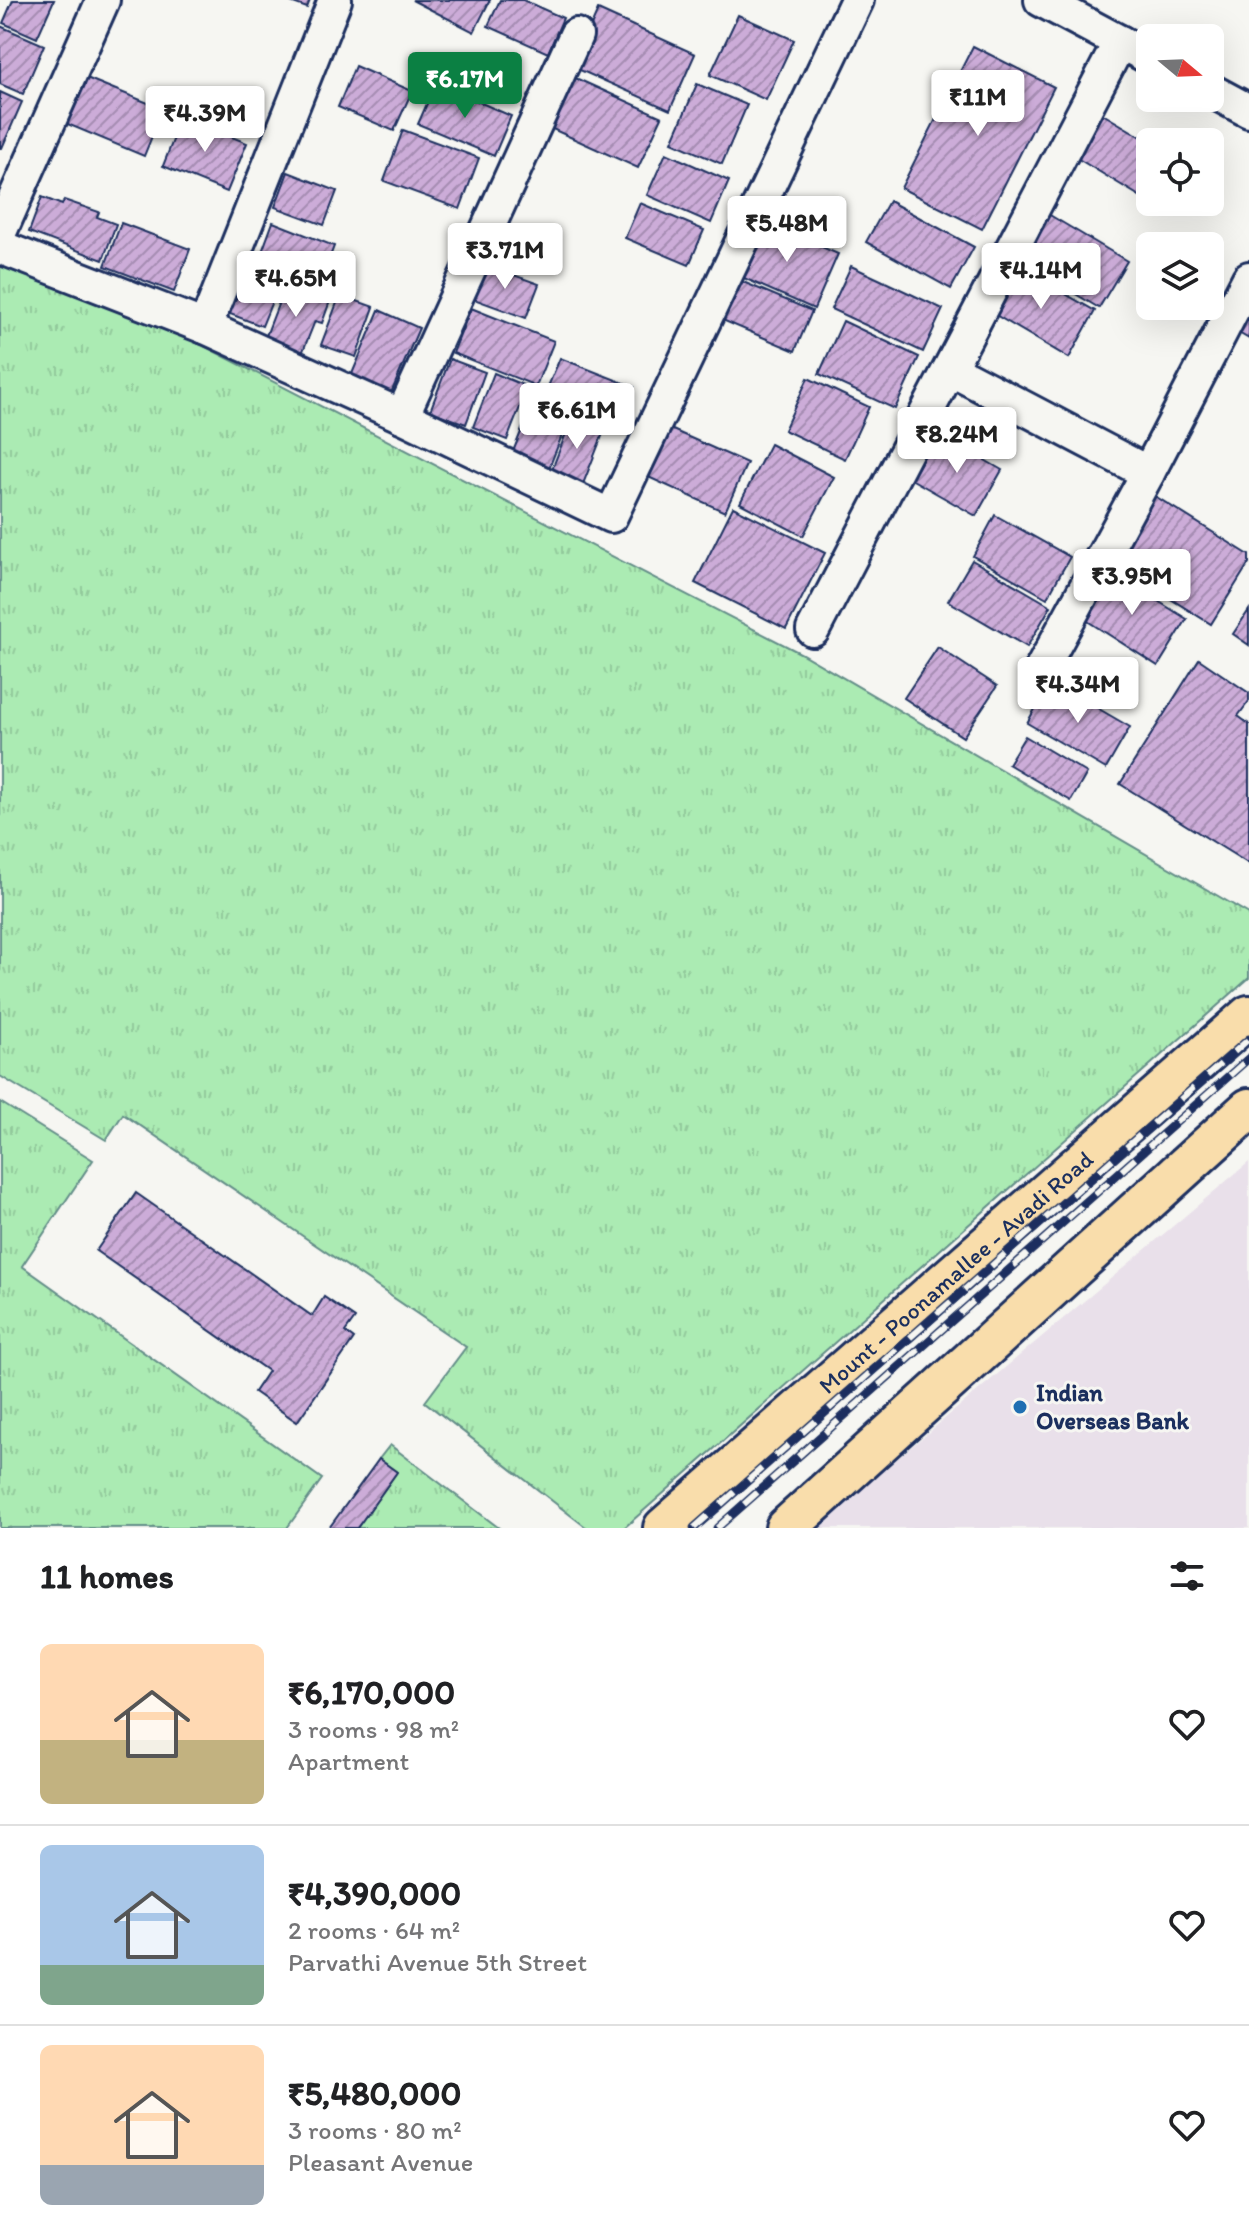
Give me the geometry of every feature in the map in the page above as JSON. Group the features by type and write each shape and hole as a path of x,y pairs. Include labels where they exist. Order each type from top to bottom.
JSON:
{"main road":[{"name":"Mount - Poonamallee - Avadi Road","path":"664,1528 1249,1016"},
{"path":"786,1528 1249,1109"}],"street":[{"path":"0,232 103,0"},
{"path":"205,327 335,0"},
{"path":"0,247 205,327 402,416 611,516 857,0"},
{"path":"1041,0 1136,51"},
{"path":"402,416 576,35"},
{"path":"813,630 1120,42"},
{"path":"1224,98 1249,111"},
{"path":"1042,668 1249,278"},
{"path":"950,369 1148,473"}],"shaded area":[{"path":"1249,1162 1249,1528 815,1528"}],"green space":[{"path":"0,262 200,344 802,654 1249,914 1249,978 624,1528 587,1528 425,1402 466,1347 123,1114 106,1140 0,1076"},
{"path":"0,1102 93,1160 22,1266 322,1479 287,1528 0,1528"},
{"path":"390,1445 499,1528 357,1528 397,1472 379,1459"}],"building":[{"path":"13,0 54,0 37,38 3,23"},
{"path":"285,0 310,0 307,8"},
{"path":"412,0 490,0 474,32"},
{"path":"500,0 523,0 563,18 548,53 488,26"},
{"path":"598,10 695,54 670,110 573,67"},
{"path":"738,15 794,40 766,100 710,75"},
{"path":"0,26 44,45 23,94 0,84"},
{"path":"973,46 1054,87 982,229 901,188"},
{"path":"355,66 412,91 394,131 338,107"},
{"path":"571,76 662,117 638,168 548,127"},
{"path":"84,77 163,109 144,156 65,123"},
{"path":"436,83 511,116 494,156 418,124"},
{"path":"697,84 747,105 722,164 672,142"},
{"path":"0,92 22,102 2,148 0,148"},
{"path":"1101,113 1136,134 1136,194 1075,157"},
{"path":"182,117 247,143 227,192 163,166"},
{"path":"403,130 479,158 460,209 384,181"},
{"path":"666,153 729,181 711,223 647,195"},
{"path":"288,172 337,191 324,225 275,207"},
{"path":"42,197 62,205 64,200 99,212 97,217 116,224 103,260 29,232"},
{"path":"889,201 974,247 951,289 866,242"},
{"path":"640,203 704,230 689,265 625,238"},
{"path":"1043,211 1127,261 1099,308 1015,258"},
{"path":"760,220 838,254 814,309 737,275"},
{"path":"273,222 334,246 319,286 258,263"},
{"path":"121,223 190,249 174,292 105,266"},
{"path":"483,264 539,284 526,318 471,298"},
{"path":"1013,264 1095,311 1069,358 987,310"},
{"path":"249,266 281,279 262,326 230,314"},
{"path":"851,266 943,309 923,352 831,309"},
{"path":"736,279 812,311 795,351 720,319"},
{"path":"286,284 330,301 322,323 315,321 301,356 264,341"},
{"path":"340,295 374,307 356,357 321,345"},
{"path":"1249,300 1249,339 1232,329"},
{"path":"471,308 554,341 536,386 453,353"},
{"path":"379,310 419,328 389,398 349,381"},
{"path":"843,321 919,357 895,409 819,374"},
{"path":"560,358 634,387 617,430 542,401"},
{"path":"450,359 485,372 466,424 430,411"},
{"path":"494,373 528,387 507,440 473,427"},
{"path":"808,378 869,407 845,459 784,430"},
{"path":"534,400 570,415 549,468 512,454"},
{"path":"572,418 604,431 583,484 551,472"},
{"path":"668,428 747,463 725,512 646,476"},
{"path":"938,433 1002,470 976,516 911,479"},
{"path":"770,444 834,477 803,536 740,503"},
{"path":"1147,491 1249,555 1249,563 1211,624 1105,558"},
{"path":"733,507 825,553 786,629 695,583"},
{"path":"995,515 1070,557 1047,598 973,556"},
{"path":"972,560 1051,606 1027,647 948,601"},
{"path":"1106,569 1187,619 1158,666 1078,615"},
{"path":"1249,610 1249,645 1233,634"},
{"path":"938,647 997,686 963,737 904,698"},
{"path":"1199,659 1249,693 1249,701 1238,716 1249,724 1249,864 1120,784"},
{"path":"1051,681 1130,727 1106,769 1027,723"},
{"path":"1025,736 1087,773 1071,801 1008,764"},
{"path":"136,1193 312,1316 324,1297 355,1318 345,1332 354,1339 297,1422 254,1392 268,1371 96,1251"},
{"path":"379,1459 397,1472 357,1528 329,1528"}],"railway":[{"path":"694,1528 1249,1039"},
{"path":"717,1528 1249,1058"}],"place":[{"name":"Indian Overseas Bank","path":"1020,1407"}]}
